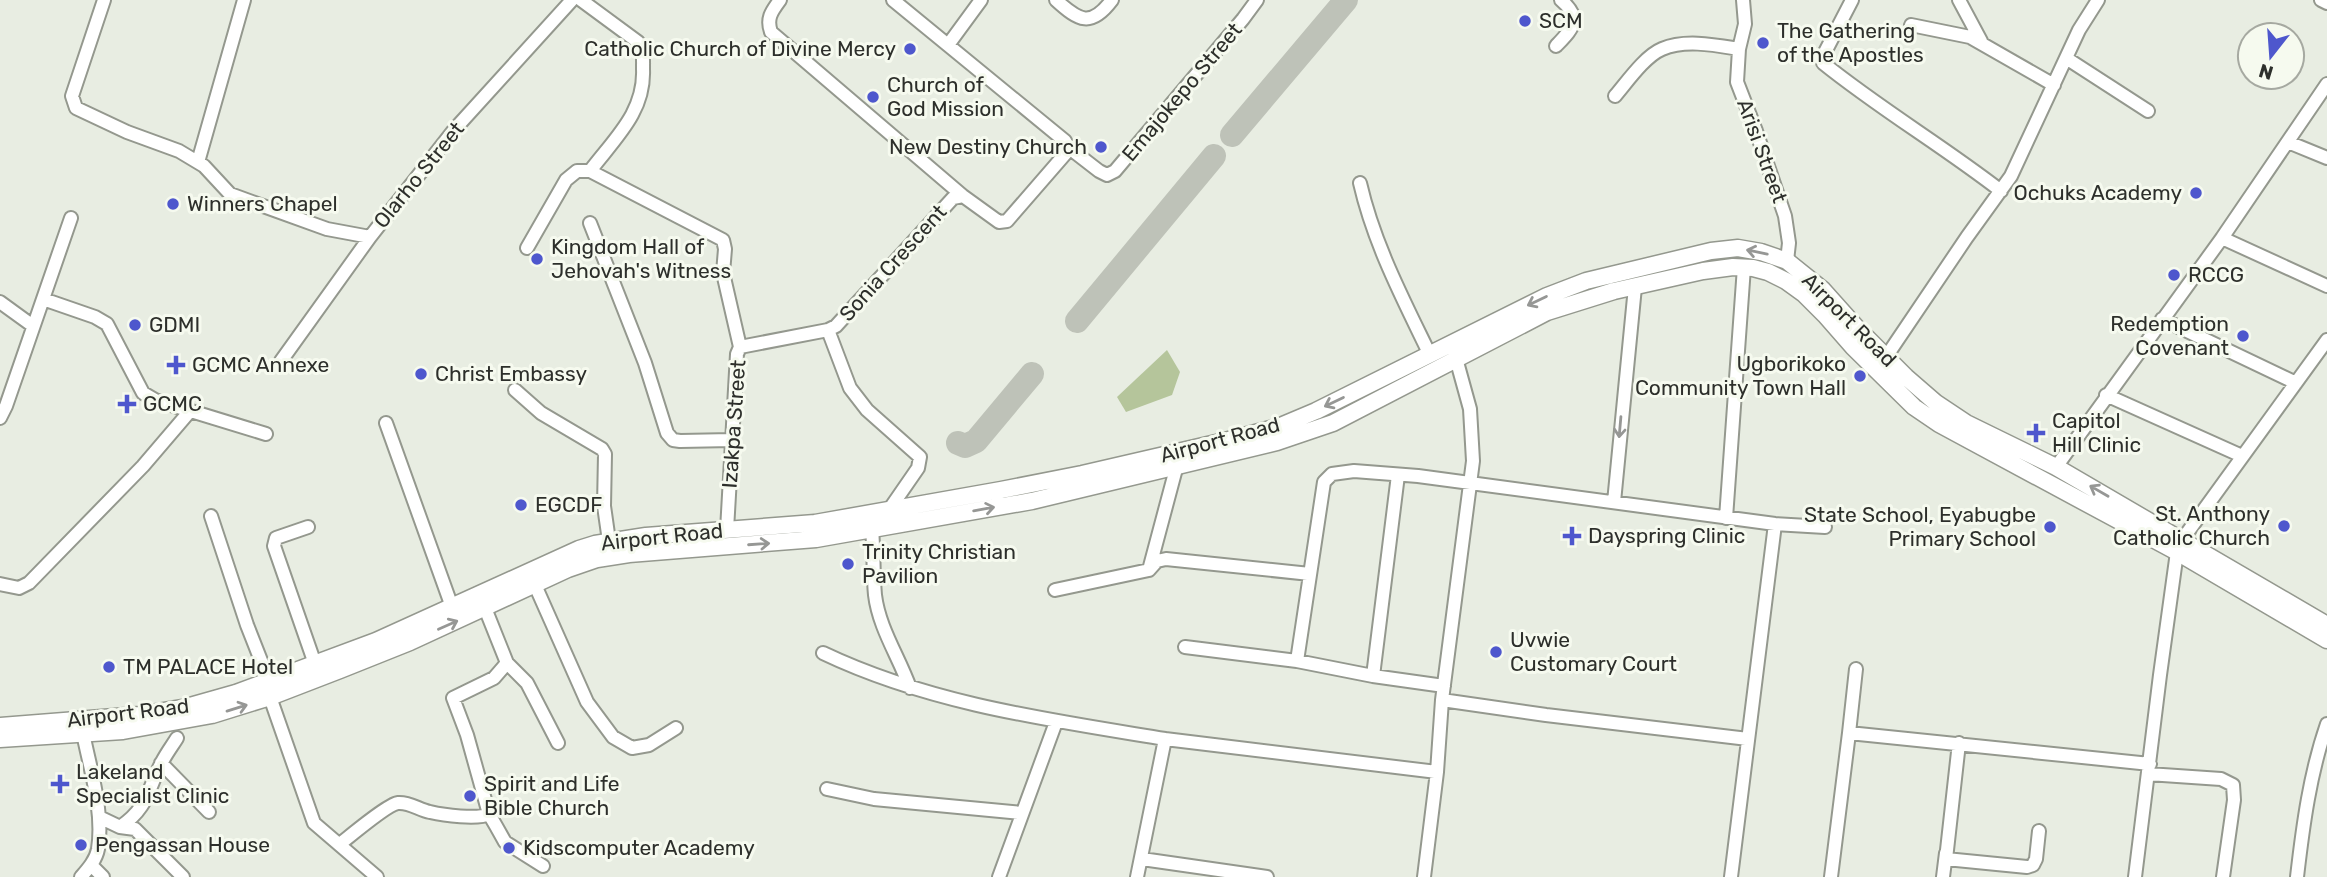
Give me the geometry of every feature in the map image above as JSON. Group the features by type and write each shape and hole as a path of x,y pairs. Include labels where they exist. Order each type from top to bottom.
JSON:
{"main road":[{"name":"Airport Road","path":"0,726 141,715 270,689 314,664 337,663 376,641 579,549 609,541 815,523 1177,466 1277,442 1332,423 1547,296 1586,281 1711,251 1738,248 1787,261 1823,290 1886,357 1936,403 2056,467 2327,640"},
{"name":"Airport Road","path":"0,739 124,731 212,715 270,689 485,608 587,562 629,554 816,540 1032,501 1084,481 1278,427 1430,355 1454,352 1547,312 1635,286 1703,271 1744,267 1768,272 1804,294 1906,399 1940,424 2180,546 2327,625"}],"street":[{"path":"104,0 72,96 76,108 127,132 180,151 204,166 230,194 327,229 370,237"},
{"path":"198,163 244,0"},
{"name":"Olarho Street","path":"281,362 370,237 454,130 572,0"},
{"path":"527,248 566,180 577,171 590,171 634,113 641,99 644,83 643,49 638,42 581,0"},
{"path":"780,0 770,14 768,24 771,32 963,196 999,222 1007,221 1066,153 1068,147 1065,141 893,0"},
{"path":"948,45 981,0"},
{"path":"1056,0 1083,20 1101,14 1112,0"},
{"name":"Emajokepo Street","path":"1068,147 1099,171 1107,175 1115,172 1256,0"},
{"path":"1556,46 1574,22 1574,15 1561,0"},
{"name":"Arisi Street","path":"1743,0 1745,24 1739,49 1737,82 1785,216 1789,243 1787,261"},
{"path":"1852,0 1823,56 1823,64 1862,95 1968,165 2001,191"},
{"path":"1959,0 1981,42"},
{"path":"1886,357 2011,176 2079,30 2098,0"},
{"path":"2321,0 2327,3"},
{"path":"1911,25 1970,37 2054,85"},
{"path":"1615,96 1639,68 1660,50 1678,45 1702,44 1739,49"},
{"path":"2066,58 2148,111"},
{"path":"2056,467 2222,238 2327,84"},
{"path":"2288,142 2327,158"},
{"name":"Izakpa Street","path":"590,171 723,240 723,274 740,347 737,354 727,530"},
{"path":"1360,183 1368,215 1390,272 1430,355"},
{"name":"Sonia Crescent","path":"740,347 828,330 836,326 953,198 963,196"},
{"path":"0,418 71,218"},
{"path":"590,222 645,363 667,433 673,440 680,441 732,440"},
{"path":"2222,238 2327,286"},
{"path":"1726,518 1744,267"},
{"path":"1614,502 1635,286"},
{"path":"43,299 95,317 107,324 144,393 155,400 266,434"},
{"path":"0,302 33,326"},
{"path":"2162,319 2296,383"},
{"path":"828,330 850,388 867,410 920,457 918,468 889,510"},
{"path":"2135,877 2160,675 2180,546 2327,340"},
{"path":"1424,877 1437,772 1442,700 1473,461 1470,409 1454,352"},
{"path":"515,390 541,413 602,449 605,454 604,506 609,541"},
{"path":"2106,395 2242,456"},
{"path":"0,584 19,588 29,583 144,466 190,411"},
{"path":"386,422 452,607"},
{"path":"1149,570 1177,466"},
{"path":"1297,661 1324,482 1332,474 1354,471 1398,475 1775,524 1825,527"},
{"path":"1373,676 1398,475"},
{"path":"211,516 314,823 377,877"},
{"path":"1731,877 1775,524"},
{"path":"308,527 276,538 274,546 314,664"},
{"path":"872,529 875,596 892,648 910,688"},
{"path":"1055,590 1149,570 1157,561 1166,559 1310,574"},
{"path":"535,585 587,702 613,737 632,748 649,745 676,728"},
{"path":"485,608 507,663 527,683 558,743"},
{"path":"1185,647 1297,661 1444,686"},
{"path":"823,653 863,672 928,694 1056,722 1165,739 1437,772"},
{"path":"507,663 494,678 453,698 489,814 505,842 543,866"},
{"path":"1831,877 1857,669"},
{"path":"1442,700 1748,739"},
{"path":"999,877 1056,722"},
{"path":"2297,877 2302,831 2322,759 2327,724"},
{"path":"81,877 98,850 99,817 83,733"},
{"path":"1849,733 1959,743 2221,779 2233,785 2234,800 2223,877"},
{"path":"120,827 135,817 145,802 161,763 177,738"},
{"path":"1137,877 1165,739"},
{"path":"1943,877 1959,743"},
{"path":"161,763 209,812"},
{"path":"827,789 874,799 1022,813"},
{"path":"340,844 395,803 408,804 429,812 472,817 489,814"},
{"path":"99,817 120,827 135,829 183,877"},
{"path":"1947,847 1946,859 2027,867 2033,865 2036,859 2039,831"},
{"path":"1142,859 1267,877"},
{"path":"91,865 103,877"}],"green space":[{"path":"1167,350 1180,372 1172,395 1126,412 1117,397"}],"taxiway":[{"path":"1232,135 1346,0"},
{"path":"1077,321 1214,156"},
{"path":"958,443 965,446 976,441 1032,374"}],"place":[{"name":"SCM","path":"1525,21"},
{"name":"The Gathering of the Apostles","path":"1763,43"},
{"name":"Catholic Church of Divine Mercy","path":"910,49"},
{"name":"Church of God Mission","path":"873,97"},
{"name":"New Destiny Church","path":"1101,147"},
{"name":"Ochuks Academy","path":"2196,193"},
{"name":"Winners Chapel","path":"173,204"},
{"name":"Kingdom Hall of Jehovah's Witness","path":"537,259"},
{"name":"RCCG","path":"2174,275"},
{"name":"GDMI","path":"135,325"},
{"name":"Redemption Covenant","path":"2243,336"},
{"name":"GCMC Annexe","path":"176,365"},
{"name":"Christ Embassy","path":"421,374"},
{"name":"Ugborikoko Community Town Hall","path":"1860,376"},
{"name":"GCMC","path":"127,404"},
{"name":"Capitol Hill Clinic","path":"2036,433"},
{"name":"EGCDF","path":"521,505"},
{"name":"St. Anthony Catholic Church","path":"2284,526"},
{"name":"State School, Eyabugbe Primary School","path":"2050,527"},
{"name":"Dayspring Clinic","path":"1572,536"},
{"name":"Trinity Christian Pavilion","path":"848,564"},
{"name":"Uvwie Customary Court","path":"1496,652"},
{"name":"TM PALACE Hotel","path":"109,667"},
{"name":"Lakeland Specialist Clinic","path":"60,784"},
{"name":"Spirit and Life Bible Church","path":"470,796"},
{"name":"Pengassan House","path":"81,845"},
{"name":"Kidscomputer Academy","path":"509,848"}]}
